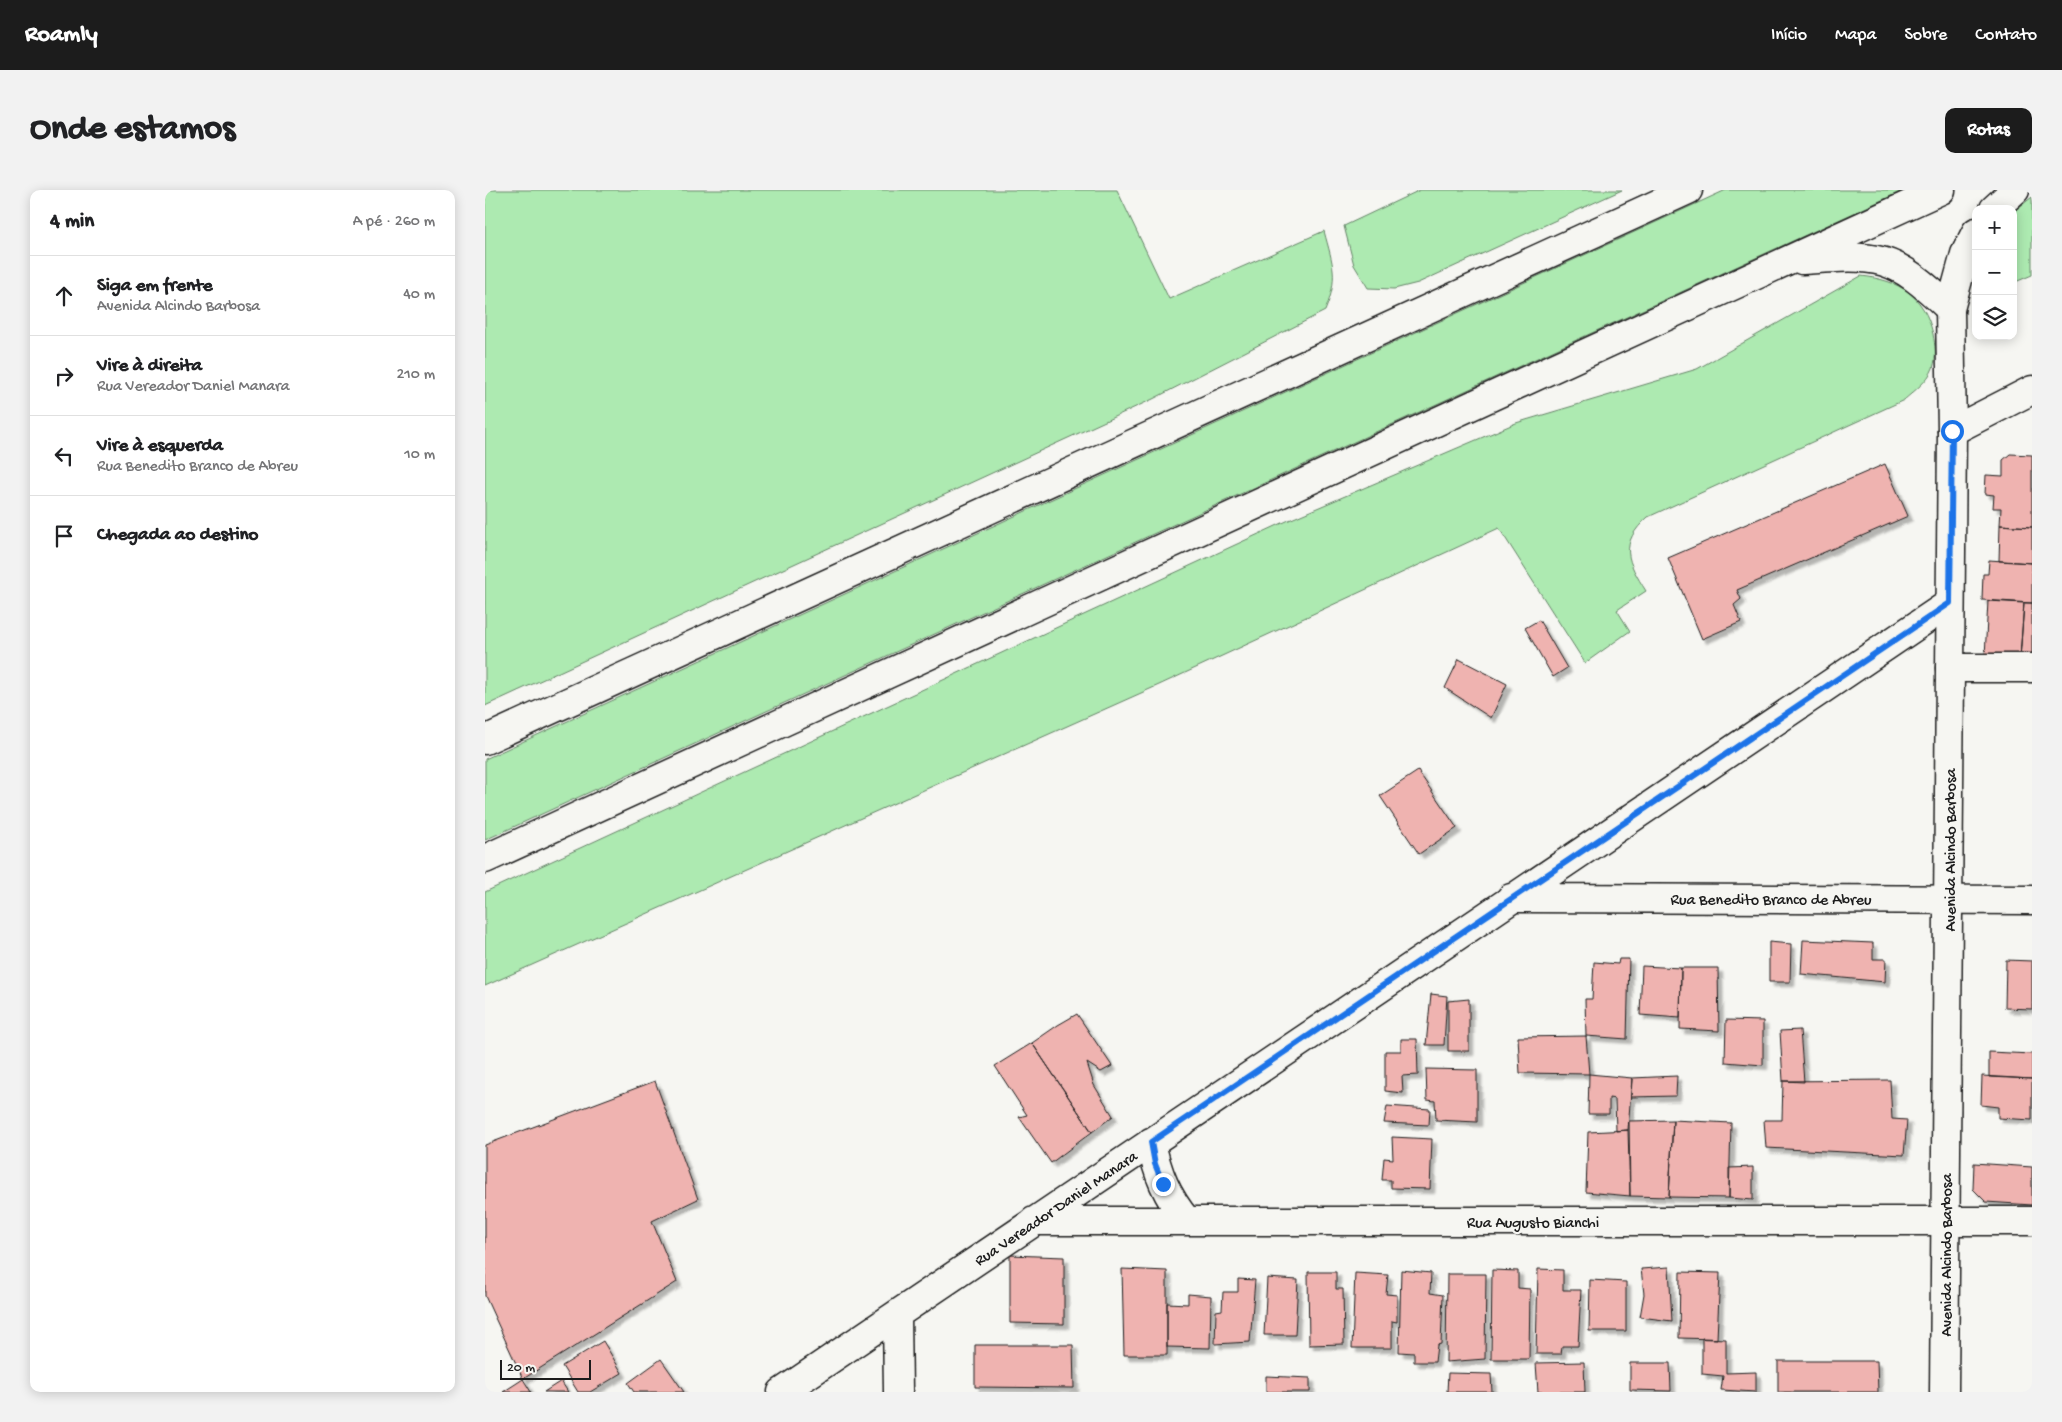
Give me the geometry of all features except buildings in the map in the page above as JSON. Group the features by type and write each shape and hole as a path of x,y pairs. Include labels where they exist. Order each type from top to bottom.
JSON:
{"main road":[{"path":"485,740 1688,190"},
{"path":"485,858 1941,190"},
{"path":"1998,205 2015,190"},
{"name":"Avenida Alcindo Barbosa","path":"1944,1392 1952,431 1949,309 1965,254 1972,240"},
{"path":"1781,262 1845,256 1877,258 1889,262 1923,283 1949,309"},
{"path":"1952,431 2032,390"},
{"name":"Rua Vereador Daniel Manara","path":"783,1392 1950,603"},
{"path":"1950,668 2032,668"},
{"name":"Rua Benedito Branco de Abreu","path":"1511,898 1949,898 2032,900"},
{"path":"1151,1142 1155,1164 1163,1184 1173,1204 1187,1221"},
{"name":"Rua Augusto Bianchi","path":"1034,1221 2032,1221"},
{"path":"897,1315 898,1392"}],"green space":[{"path":"485,190 1117,190 1169,299 1324,231 1332,262 1332,289 1325,311 1153,399 485,706"},
{"path":"1420,190 1622,190 1418,283 1394,289 1368,288 1354,265 1344,226"},
{"path":"1726,190 1904,190 485,840 485,759"},
{"path":"2032,197 2032,275 2017,281 2017,250 2017,209"},
{"path":"1861,276 1887,281 1898,286 1908,292 1923,309 1933,334 1935,351 1933,368 1928,377 1904,400 1648,517 1632,536 1629,544 1630,562 1646,591 1617,610 1630,631 1585,663 1499,528 1159,685 485,986 485,892 1289,520 1516,423 1697,369"}],"route":[{"path":"1163,1184 1155,1164 1151,1142 1950,603 1952,431"}]}
